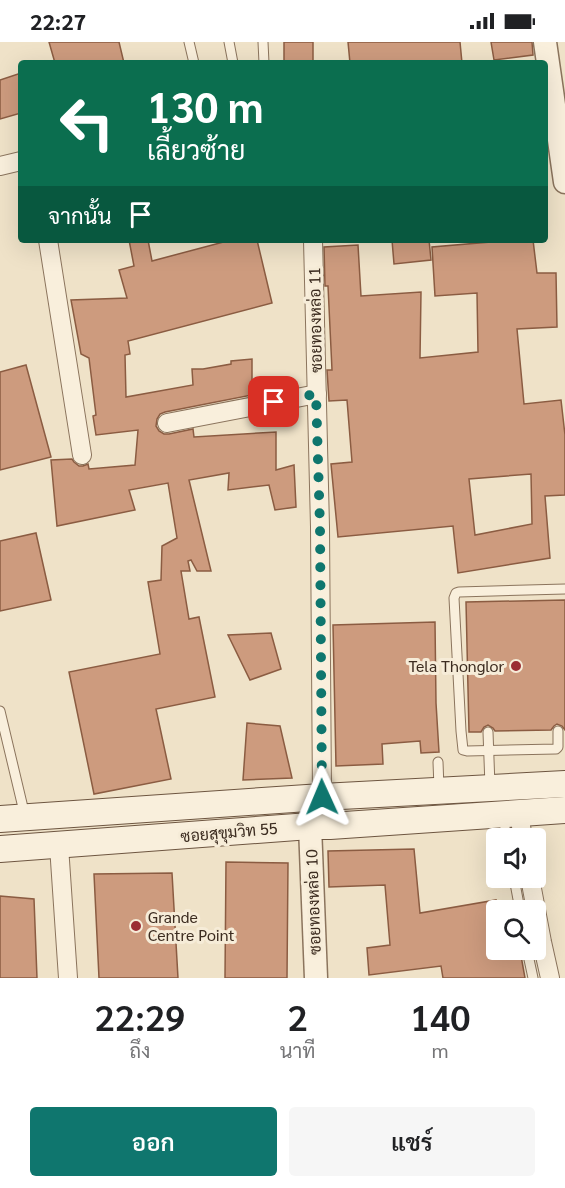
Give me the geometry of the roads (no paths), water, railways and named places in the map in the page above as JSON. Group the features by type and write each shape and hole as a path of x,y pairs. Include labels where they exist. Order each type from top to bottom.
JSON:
{"main road":[{"name":"ซอยสุขุมวิท 55","path":"0,819 322,797 565,784"},
{"path":"310,826 322,797"},
{"name":"ซอยสุขุมวิท 55","path":"0,849 310,826 513,826 565,810"}],"street":[{"path":"544,42 553,78 565,182"},
{"path":"0,166 18,162"},
{"path":"48,243 82,455"},
{"name":"ซอยทองหล่อ 11","path":"313,243 320,527 326,656 322,797"},
{"path":"167,423 316,394"},
{"name":"ซอยทองหล่อ 10","path":"310,826 316,978"},
{"path":"59,846 68,978"},
{"path":"532,888 550,978"}],"lane":[{"path":"189,42 193,60"},
{"path":"229,42 232,60"},
{"path":"263,42 264,60"},
{"path":"558,731 556,749 467,751 463,748 455,594 463,591 565,589"},
{"path":"0,711 26,818"},
{"path":"488,732 490,788"},
{"path":"438,762 439,790"},
{"path":"529,960 532,978"}],"place":[{"name":"Tela Thonglor","path":"516,666"},
{"name":"Grande Centre Point","path":"136,926"}]}
